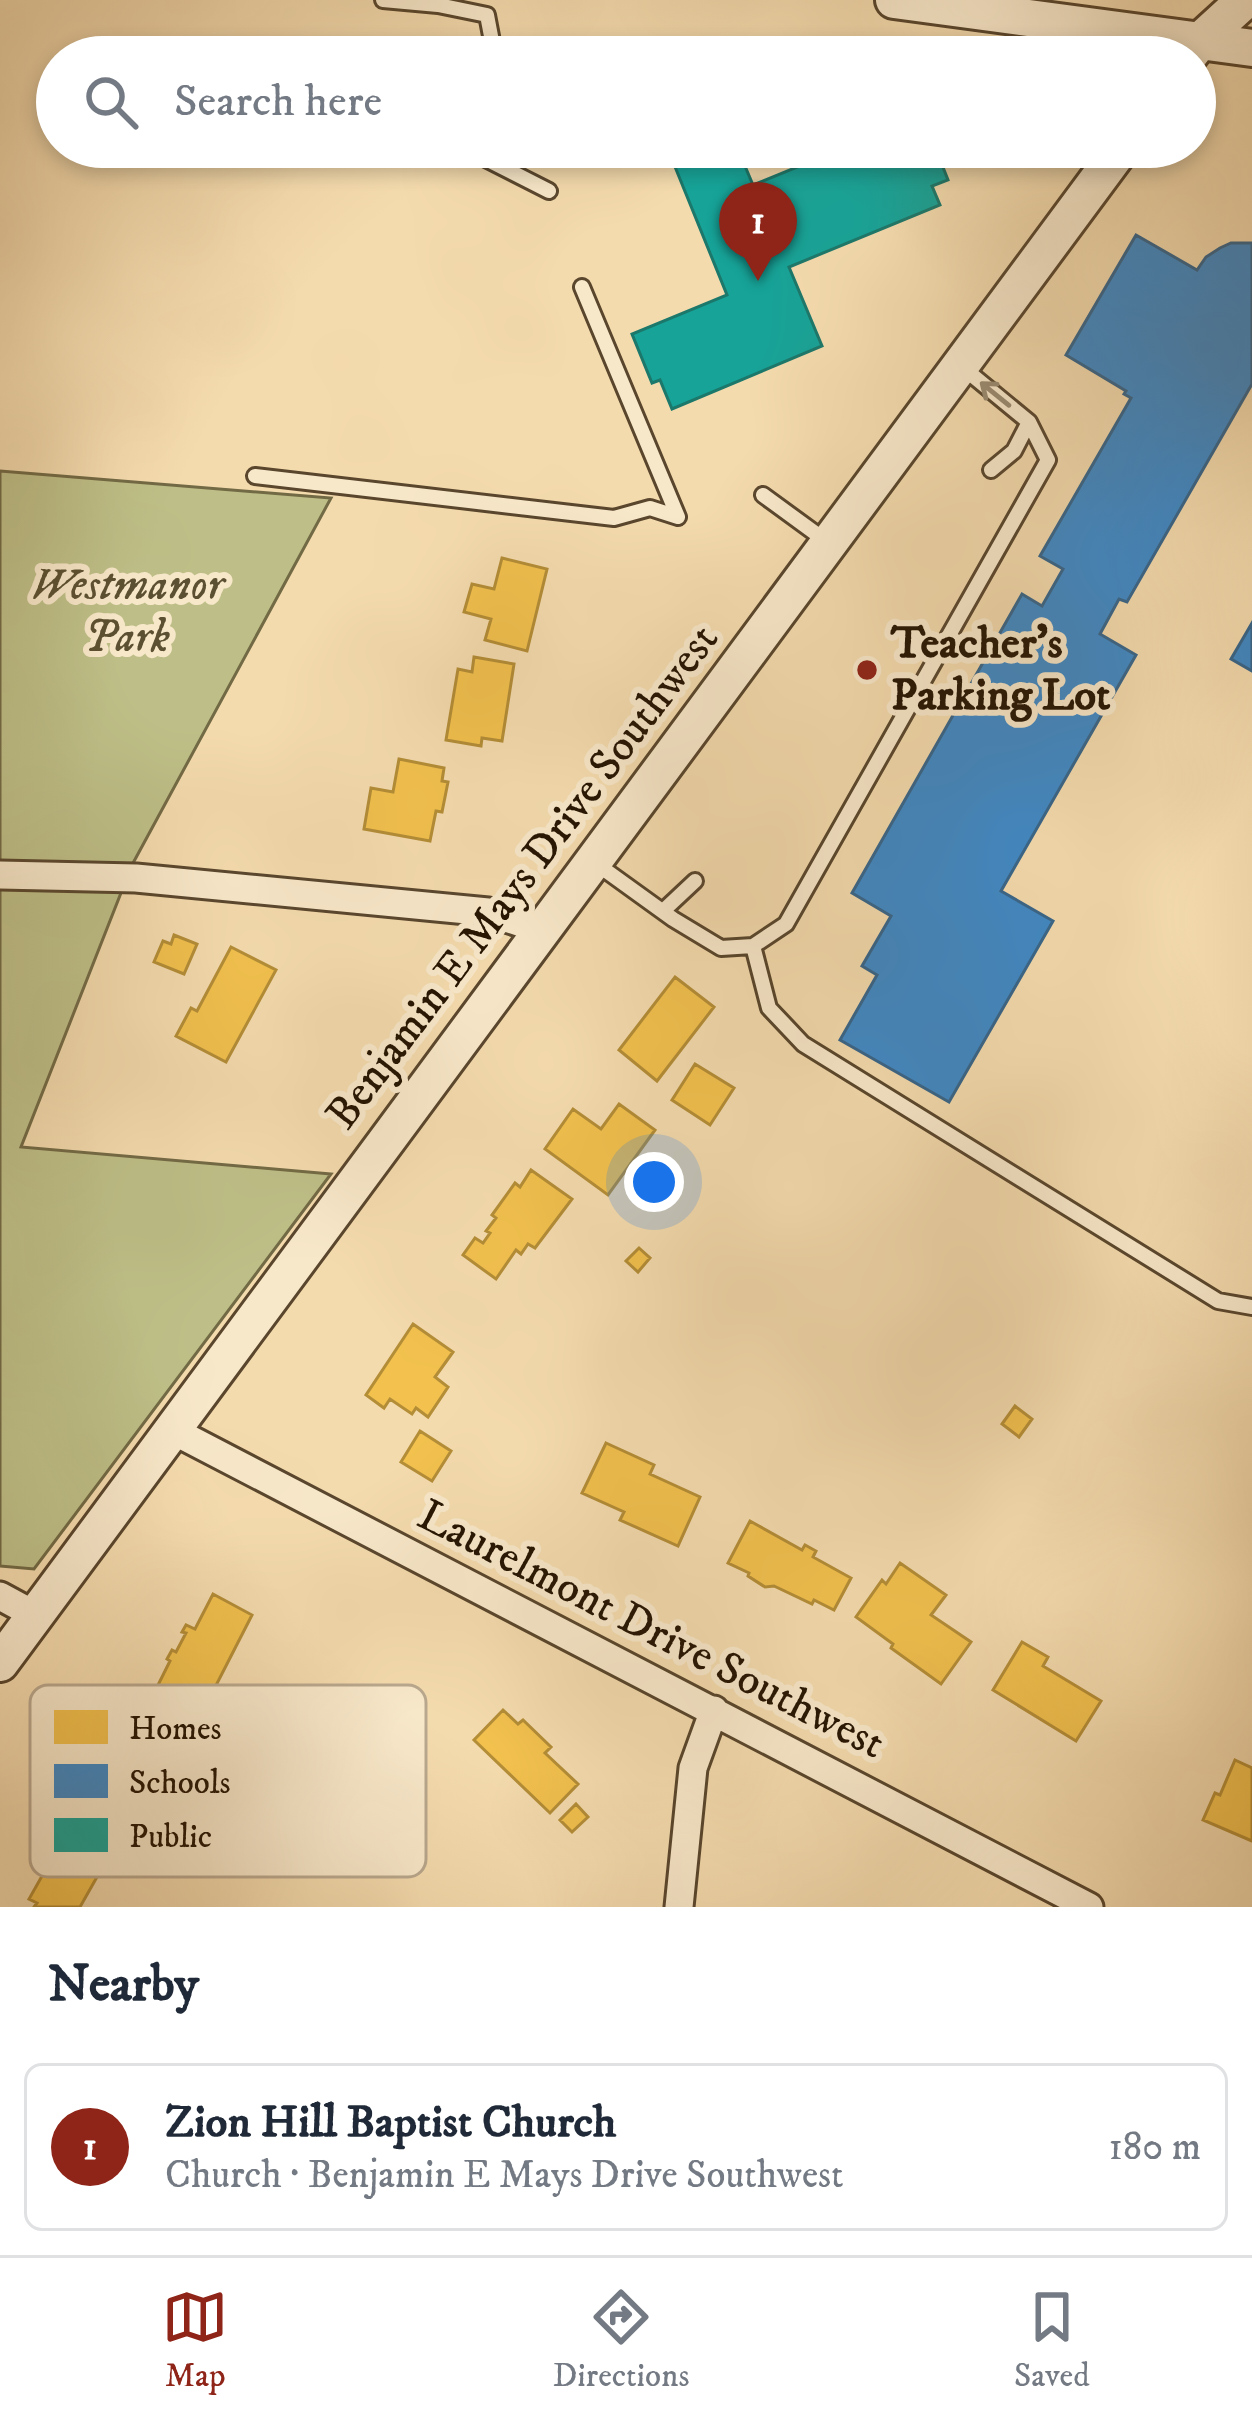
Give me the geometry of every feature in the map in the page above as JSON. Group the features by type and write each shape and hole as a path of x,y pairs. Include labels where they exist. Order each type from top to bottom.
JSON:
{"street":[{"path":"894,0 1114,36"},
{"path":"1208,36 1245,0"},
{"path":"1216,49 1252,48"},
{"name":"Benjamin E Mays Drive Southwest","path":"0,1663 1107,168"},
{"path":"0,875 136,878 488,912 543,930"},
{"name":"Laurelmont Drive Southwest","path":"172,1430 1089,1907"},
{"path":"0,1596 35,1615"},
{"path":"679,1907 693,1768 714,1710"}],"lane":[{"path":"383,0 488,8"},
{"path":"504,168 549,191"},
{"path":"255,476 614,518 650,508 677,517 582,287"},
{"path":"594,862 722,948 754,946 786,924 1048,460 1029,422 961,366"},
{"path":"992,470 1014,452 1029,422"},
{"path":"763,495 830,544"},
{"path":"663,911 695,881"},
{"path":"754,946 769,1008 803,1044 1218,1301 1252,1306"}],"green space":[{"name":"Westmanor Park","path":"0,471 331,498 132,865 21,1147 331,1174 34,1569 0,1566"}],"building: Homes":[{"path":"502,558 547,569 527,651 485,640 491,619 464,612 472,584 494,589"},
{"path":"474,657 514,664 502,741 482,738 481,746 446,740 458,669 472,672"},
{"path":"399,759 444,768 442,781 448,782 430,841 364,829 371,788 393,792"},
{"path":"174,935 197,944 184,974 154,962 163,941 171,944"},
{"path":"231,947 276,970 226,1062 176,1036 191,1008 197,1011"},
{"path":"675,977 714,1007 657,1081 619,1050"},
{"path":"695,1064 734,1088 710,1125 672,1100"},
{"path":"619,1104 655,1130 608,1195 545,1149 573,1109 601,1129"},
{"path":"531,1170 572,1199 535,1248 528,1244 521,1254 516,1250 496,1279 463,1255 475,1238 483,1243 496,1218 492,1215"},
{"path":"639,1248 650,1258 638,1272 626,1261"},
{"path":"413,1324 453,1352 435,1377 448,1387 428,1417 416,1408 412,1414 390,1399 384,1408 366,1395"},
{"path":"1015,1406 1032,1419 1019,1437 1002,1424"},
{"path":"420,1431 451,1451 432,1481 401,1462"},
{"path":"606,1443 654,1465 650,1474 700,1497 678,1546 620,1520 624,1512 582,1493"},
{"path":"750,1521 802,1550 805,1545 816,1551 813,1557 851,1578 834,1610 774,1586 765,1587 728,1563"},
{"path":"900,1563 946,1595 931,1615 971,1642 941,1684 856,1617"},
{"path":"213,1594 252,1615 216,1685 158,1685 186,1625 195,1629"},
{"path":"1022,1642 1048,1657 1043,1666 1101,1701 1076,1741 993,1690"},
{"path":"503,1710 518,1724 523,1720 551,1747 545,1753 578,1784 550,1813 474,1740"},
{"path":"1235,1760 1252,1768 1252,1841 1203,1820"},
{"path":"576,1804 588,1817 572,1832 560,1820"},
{"path":"41,1877 97,1877 80,1907 34,1907 37,1903 29,1899"}],"building: Schools":[{"path":"1136,235 1197,270 1220,248 1252,243 1252,384 1127,602 1119,599 1100,634 1136,655 1001,891 1053,921 949,1102 840,1040 877,975 862,966 891,916 852,893 1022,594 1042,606 1063,569 1040,556 1131,398 1066,355"},
{"path":"1252,623 1252,671 1231,659"}],"building: Public":[{"path":"676,168 746,168 753,185 795,168 943,168 948,180 932,186 940,205 789,267 822,346 672,409 660,380 652,383 632,334 727,295"}],"place":[{"name":"Zion Hill Baptist Church","path":"758,281"},
{"name":"Teacher's Parking Lot","path":"867,670"}]}
